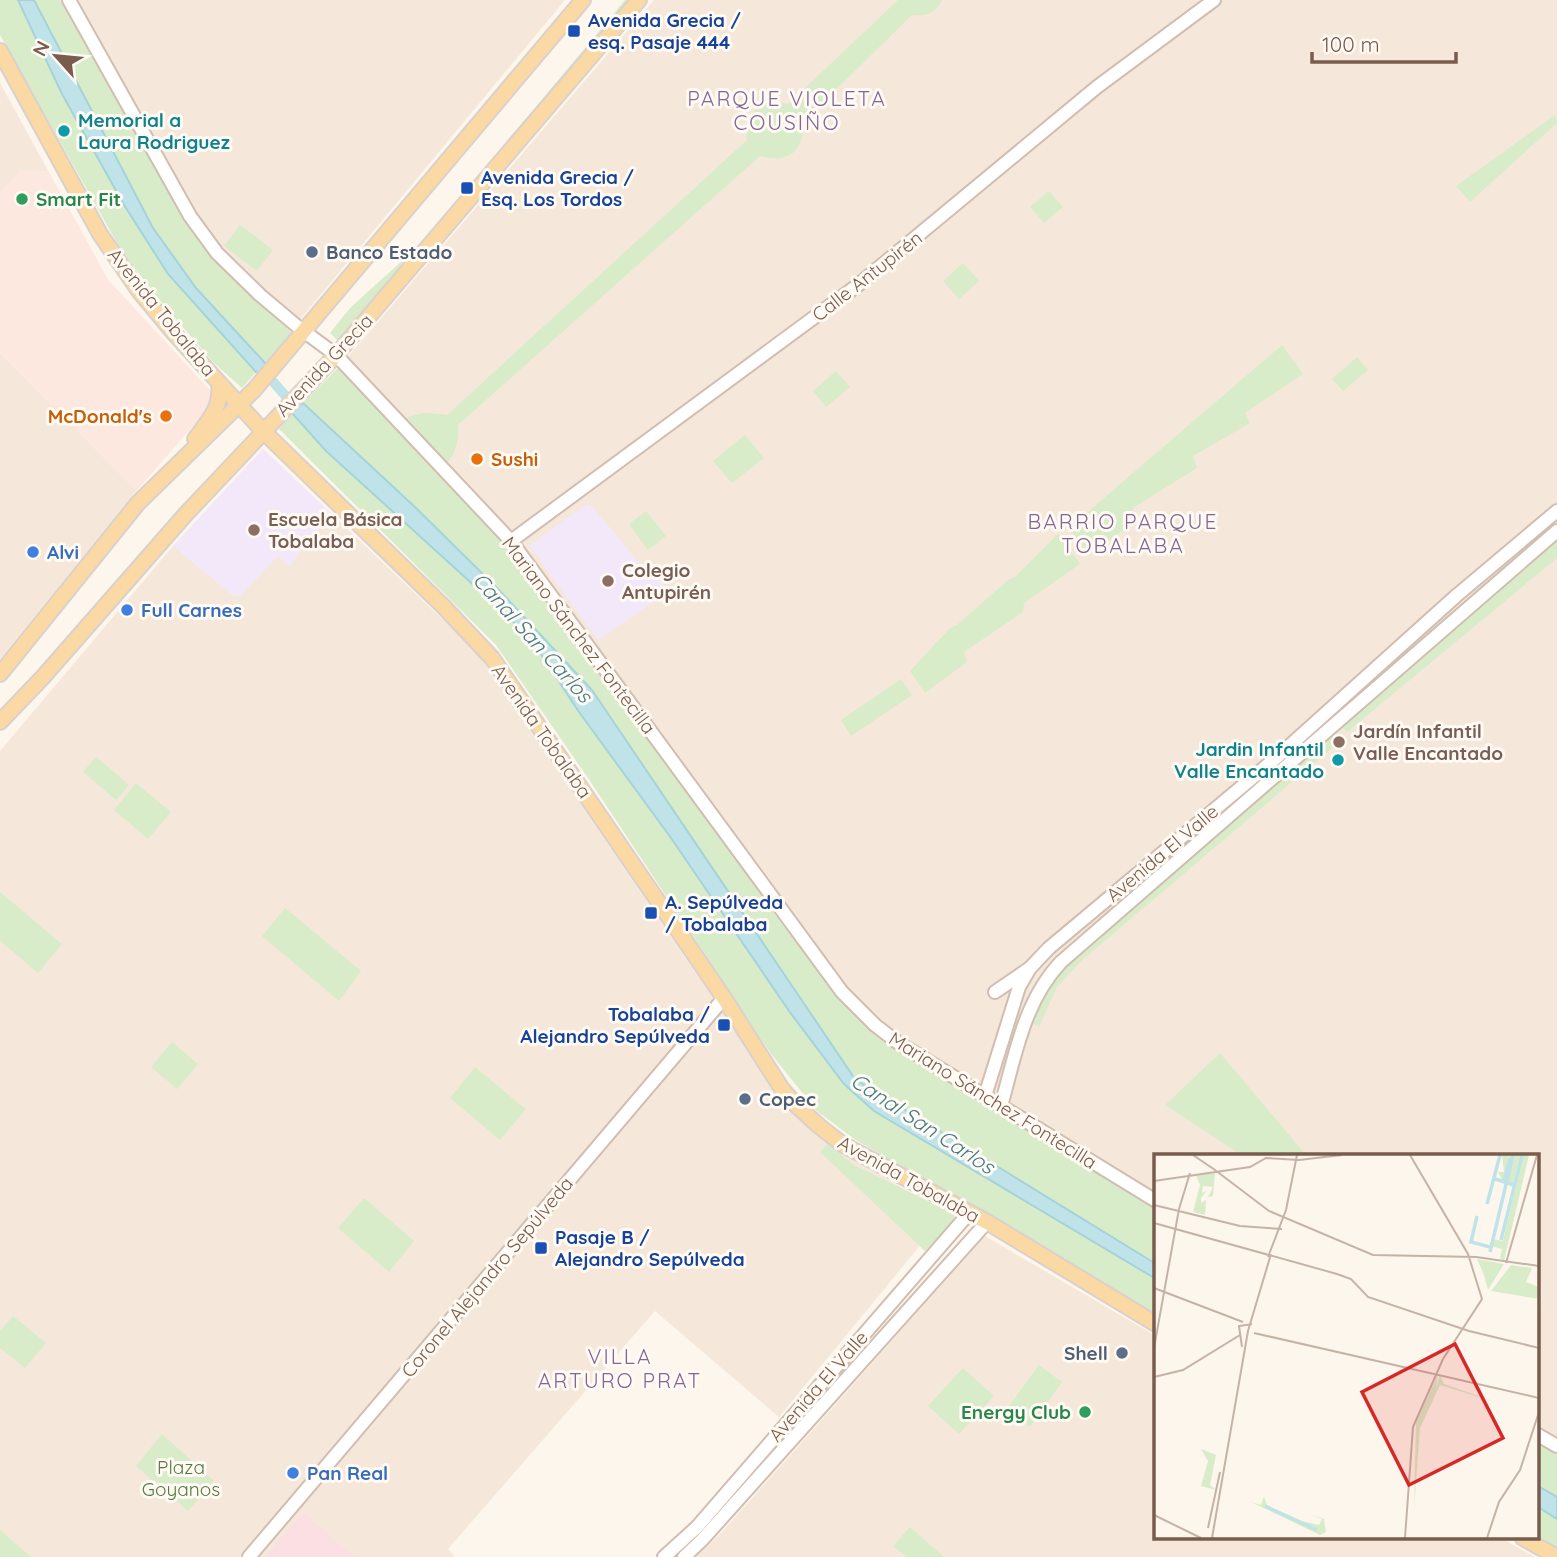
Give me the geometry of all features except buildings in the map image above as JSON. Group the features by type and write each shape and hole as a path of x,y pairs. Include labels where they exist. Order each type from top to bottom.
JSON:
{"main road":[{"name":"Avenida Grecia","path":"0,674 155,485 239,406 285,355 583,0"},
{"name":"Avenida Grecia","path":"0,722 185,515 336,355 639,0"},
{"name":"Avenida Tobalaba","path":"0,51 100,234 139,291 262,431 444,607 492,658 724,998 782,1089 819,1126 854,1151 970,1212 1154,1323"},
{"path":"155,485 211,417 220,400 219,383"},
{"path":"1527,1540 1557,1557"}],"street":[{"name":"Mariano Sánchez Fontecilla","path":"69,0 190,216 217,253 247,284 336,355 512,541 842,992 887,1034 1154,1200"},
{"name":"Calle Antupirén","path":"512,541 858,285 1097,88 1214,0"},
{"name":"Avenida El Valle","path":"985,1096 1019,987 1030,968 1049,948 1303,735 1456,596 1557,511"},
{"name":"Avenida El Valle","path":"1000,1106 1035,996 1045,979 1061,962 1557,531"},
{"path":"995,992 1030,968"},
{"name":"Coronel Alejandro Sepúlveda","path":"249,1557 724,998"},
{"name":"Avenida El Valle","path":"664,1557 697,1527 970,1212"},
{"name":"Avenida El Valle","path":"684,1557 702,1541 987,1222"},
{"path":"916,1274 923,1282 923,1290 919,1296"},
{"path":"1540,1436 1557,1446"}],"shaded area":[{"path":"77,0 565,0 298,322 216,242 193,210"},
{"path":"654,0 1557,0 1557,1451 1540,1440 1540,1154 1154,1154 1154,1207 989,1100 872,1030 819,972 775,915 506,546 340,366"},
{"path":"0,83 108,280 217,398 136,491 0,659"},
{"path":"21,170 48,171 108,280 217,398 136,491 0,353 0,192"},
{"path":"263,449 476,651 688,962 801,1120 855,1160 946,1214 779,1417 655,1311 448,1549 455,1557 0,1557 0,751 173,546"},
{"name":"Escuela Básica Tobalaba","path":"263,449 332,514 289,566 278,556 240,596 232,595 173,546"},
{"name":"Colegio Antupirén","path":"587,504 593,507 645,570 651,567 668,592 598,640 529,546"},
{"path":"985,1236 1154,1335 1154,1540 1505,1540 1535,1557 696,1557 721,1533"},
{"path":"303,1512 354,1557 265,1557"}],"green space":[{"path":"0,0 18,0 62,94 124,205 168,273 256,372 242,388 214,363 155,295 121,250 0,35"},
{"path":"34,0 60,0 184,220 212,257 291,332 280,349 265,363 196,288 153,228"},
{"path":"625,0 635,0 339,342 330,333 350,308 424,241"},
{"name":"PARQUE VIOLETA COUSIÑO","path":"898,0 942,0 930,13 912,15 803,122 801,141 793,153 779,158 760,156 458,425 456,447 446,465 403,421 419,414 447,415 747,140 749,121 756,108 769,103 788,104"},
{"path":"1555,115 1557,123 1470,202 1456,186"},
{"path":"1049,191 1063,207 1044,223 1030,207"},
{"path":"240,225 273,250 257,271 224,246"},
{"path":"963,263 979,281 959,299 943,281"},
{"path":"1282,345 1303,374 1245,413 1250,423 1193,456 1197,468 1133,508 1138,520 1089,553 1069,528"},
{"path":"1357,357 1368,370 1343,391 1332,379"},
{"path":"340,366 444,475 506,546 605,675 775,915 819,972 872,1030 989,1100 1154,1207 1154,1263 855,1079 592,690 499,590 303,403"},
{"path":"836,371 850,387 826,407 813,391"},
{"path":"292,413 326,451 511,619 540,653 789,1011 844,1084 874,1111 1154,1278 1154,1313 854,1139 817,1111 771,1054 588,778 496,645 279,429"},
{"path":"745,435 764,458 732,483 713,461"},
{"path":"646,511 666,536 648,550 629,524"},
{"path":"1058,534 1080,564 1024,603 1023,612 964,652 967,662 925,693 910,671 950,628 1015,577"},
{"path":"1557,535 1557,558 1347,732 1338,722"},
{"path":"901,679 912,695 851,736 841,720"},
{"path":"1329,731 1339,742 1080,962 1057,987 1039,1027 1026,1019 1045,979"},
{"path":"96,757 129,785 116,800 83,772"},
{"path":"136,783 171,812 148,839 114,810"},
{"path":"0,892 62,944 38,973 0,941"},
{"path":"285,908 361,971 339,1001 262,936"},
{"path":"172,1042 198,1064 177,1089 151,1067"},
{"path":"1220,1053 1305,1154 1240,1154 1165,1105"},
{"path":"475,1067 526,1109 500,1140 450,1098"},
{"path":"827,1144 854,1165 955,1214 953,1223 925,1251 820,1152"},
{"path":"364,1198 414,1241 389,1272 338,1228"},
{"path":"13,1316 46,1343 25,1368 0,1348 0,1331"},
{"path":"1039,1365 1062,1382 1030,1427 1006,1410"},
{"path":"963,1368 994,1396 959,1434 928,1406"},
{"name":"Plaza Goyanos","path":"162,1434 214,1481 188,1511 136,1466"},
{"path":"1540,1440 1557,1451 1557,1497 1540,1487"},
{"path":"1540,1508 1557,1519 1557,1556 1530,1540 1540,1540"},
{"path":"910,1527 944,1557 907,1557 893,1546"},
{"path":"0,1530 31,1557 0,1557"}],"water":[{"path":"18,0 34,0 153,228 196,288 265,363 256,372 168,274 124,205 62,94"},
{"path":"303,403 499,590 592,690 855,1079 1154,1263 1154,1278 874,1111 844,1084 789,1011 540,653 511,619 326,451 292,413"},
{"path":"1540,1487 1557,1497 1557,1519 1540,1508"}],"waterway":[{"name":"Canal San Carlos","path":"253,359 306,419"}],"place":[{"name":"Avenida Grecia / esq. Pasaje 444","path":"574,31"},
{"name":"Memorial a Laura Rodriguez","path":"64,131"},
{"name":"Avenida Grecia / Esq. Los Tordos","path":"467,188"},
{"name":"Smart Fit","path":"22,199"},
{"name":"Banco Estado","path":"312,252"},
{"name":"McDonald's","path":"166,416"},
{"name":"Sushi","path":"477,459"},
{"name":"Escuela Básica Tobalaba","path":"254,530"},
{"name":"Alvi","path":"33,552"},
{"name":"Colegio Antupirén","path":"608,581"},
{"name":"Full Carnes","path":"127,610"},
{"name":"Jardín Infantil Valle Encantado","path":"1339,742"},
{"name":"Jardin Infantil Valle Encantado","path":"1338,760"},
{"name":"A. Sepúlveda / Tobalaba","path":"651,913"},
{"name":"Tobalaba / Alejandro Sepúlveda","path":"724,1025"},
{"name":"Copec","path":"745,1099"},
{"name":"Pasaje B / Alejandro Sepúlveda","path":"541,1248"},
{"name":"Shell","path":"1122,1353"},
{"name":"Energy Club","path":"1085,1412"},
{"name":"Pan Real","path":"293,1473"}],"district":[{"name":"PARQUE VIOLETA COUSIÑO","path":"787,110"},
{"name":"BARRIO PARQUE TOBALABA","path":"1123,533"},
{"name":"VILLA ARTURO PRAT","path":"620,1368"}]}
